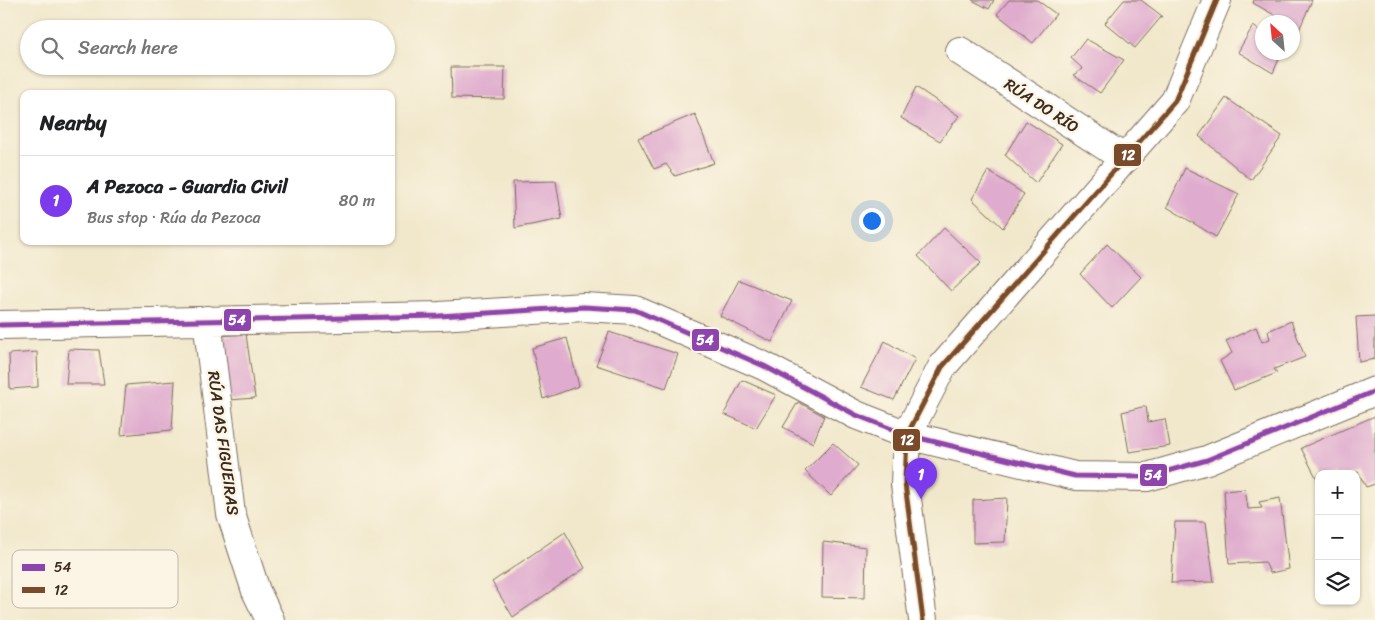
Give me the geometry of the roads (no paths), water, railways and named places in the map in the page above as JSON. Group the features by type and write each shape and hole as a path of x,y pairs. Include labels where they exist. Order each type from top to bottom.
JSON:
{"street":[{"path":"923,620 906,484 908,435 942,367 1175,101 1217,0"},
{"name":"RÚA DO RÍO","path":"960,50 1125,158"},
{"path":"0,325 439,316 584,307 635,310 764,366 856,415 908,435 1075,476 1147,477 1207,460 1375,391"},
{"name":"RÚA DAS FIGUEIRAS","path":"207,320 231,514 256,591 270,620"}],"place":[{"name":"A Pezoca - Guardia Civil","path":"921,499"}]}
